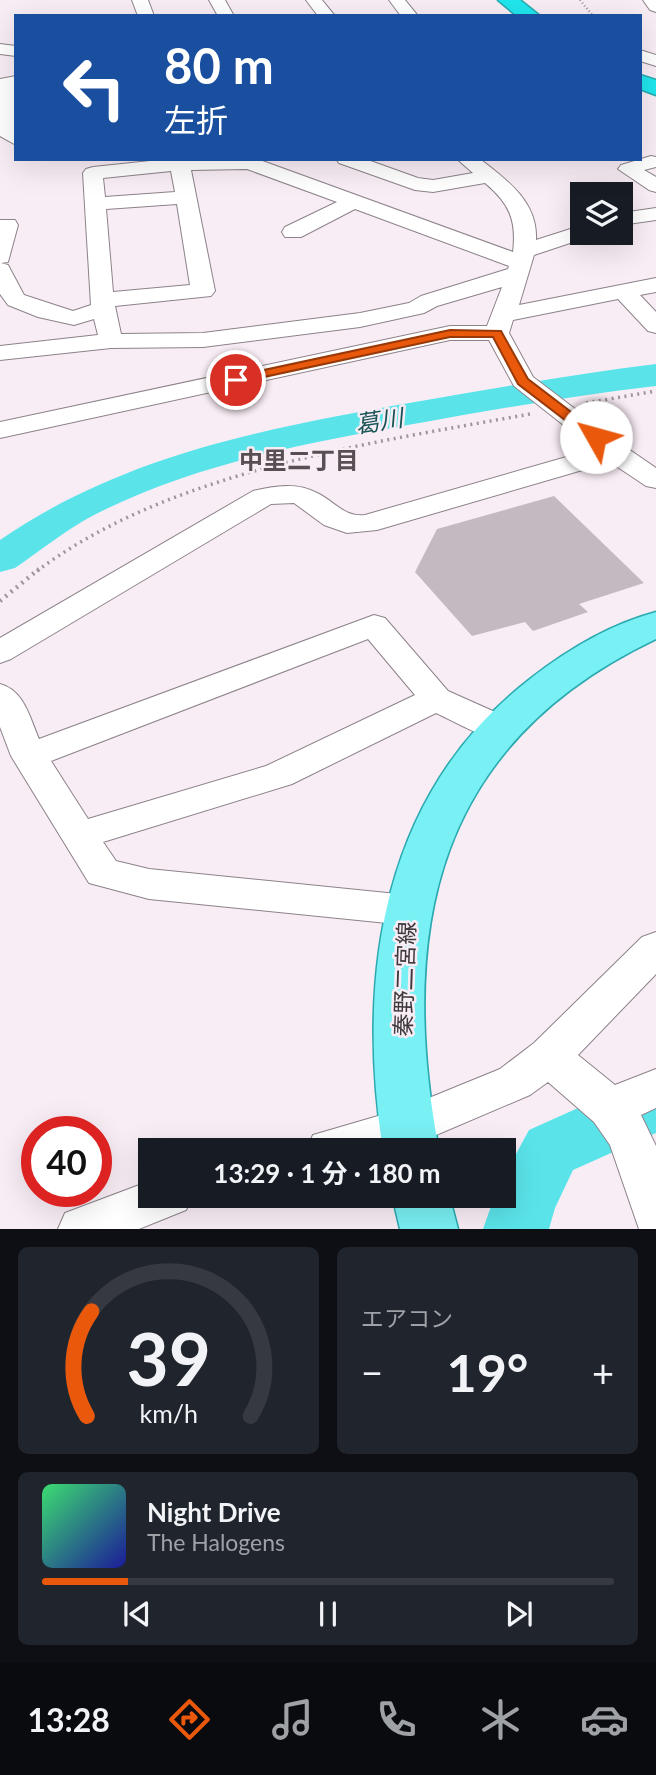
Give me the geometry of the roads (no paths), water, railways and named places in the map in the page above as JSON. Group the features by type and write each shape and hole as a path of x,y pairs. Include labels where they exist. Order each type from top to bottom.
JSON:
{"highway":[{"path":"492,0 511,14"},
{"path":"507,0 527,14"}],"main road":[{"name":"秦野二宮線","path":"409,1138 399,1003 401,955 407,910 417,871 432,832 452,792 501,728 527,702 568,671 656,624"},
{"path":"423,1208 429,1229"}],"street":[{"path":"314,0 325,14"},
{"path":"397,0 408,14"},
{"path":"651,0 656,7"},
{"path":"14,81 6,83 8,134 14,137"},
{"path":"352,161 415,184 433,186 488,176"},
{"path":"469,161 519,207 527,226 520,262 500,324 523,381 614,452 656,480"},
{"path":"651,162 628,169 656,186"},
{"path":"111,341 103,304 93,173 129,163 249,163 520,262"},
{"path":"0,270 7,288 16,300 46,312 74,318 103,304 203,291 180,164"},
{"path":"94,204 186,197"},
{"path":"293,232 355,201"},
{"path":"633,217 656,214"},
{"path":"0,257 7,225"},
{"path":"0,353 111,341 203,340 360,320 406,311 570,237"},
{"path":"0,430 500,324 656,285"},
{"path":"625,293 656,326"},
{"path":"0,652 263,497 276,494 306,498 334,521 353,526 614,452"},
{"path":"29,756 374,625 436,699 501,728"},
{"path":"0,695 9,707 29,756 103,873 149,884 407,910"},
{"path":"78,836 279,775 436,699"},
{"path":"411,1138 515,1082 549,1056 656,948"},
{"path":"549,1056 620,1122 656,1215"},
{"path":"620,1122 656,1088"},
{"path":"82,1229 138,1207"}],"waterway":[{"name":"葛川","path":"0,559 80,507 164,471 207,457 297,435 386,418 656,375"},
{"path":"516,1229 524,1203 551,1150 634,1114 656,1100"}],"district":[{"name":"中里二丁目","path":"299,459"}]}
